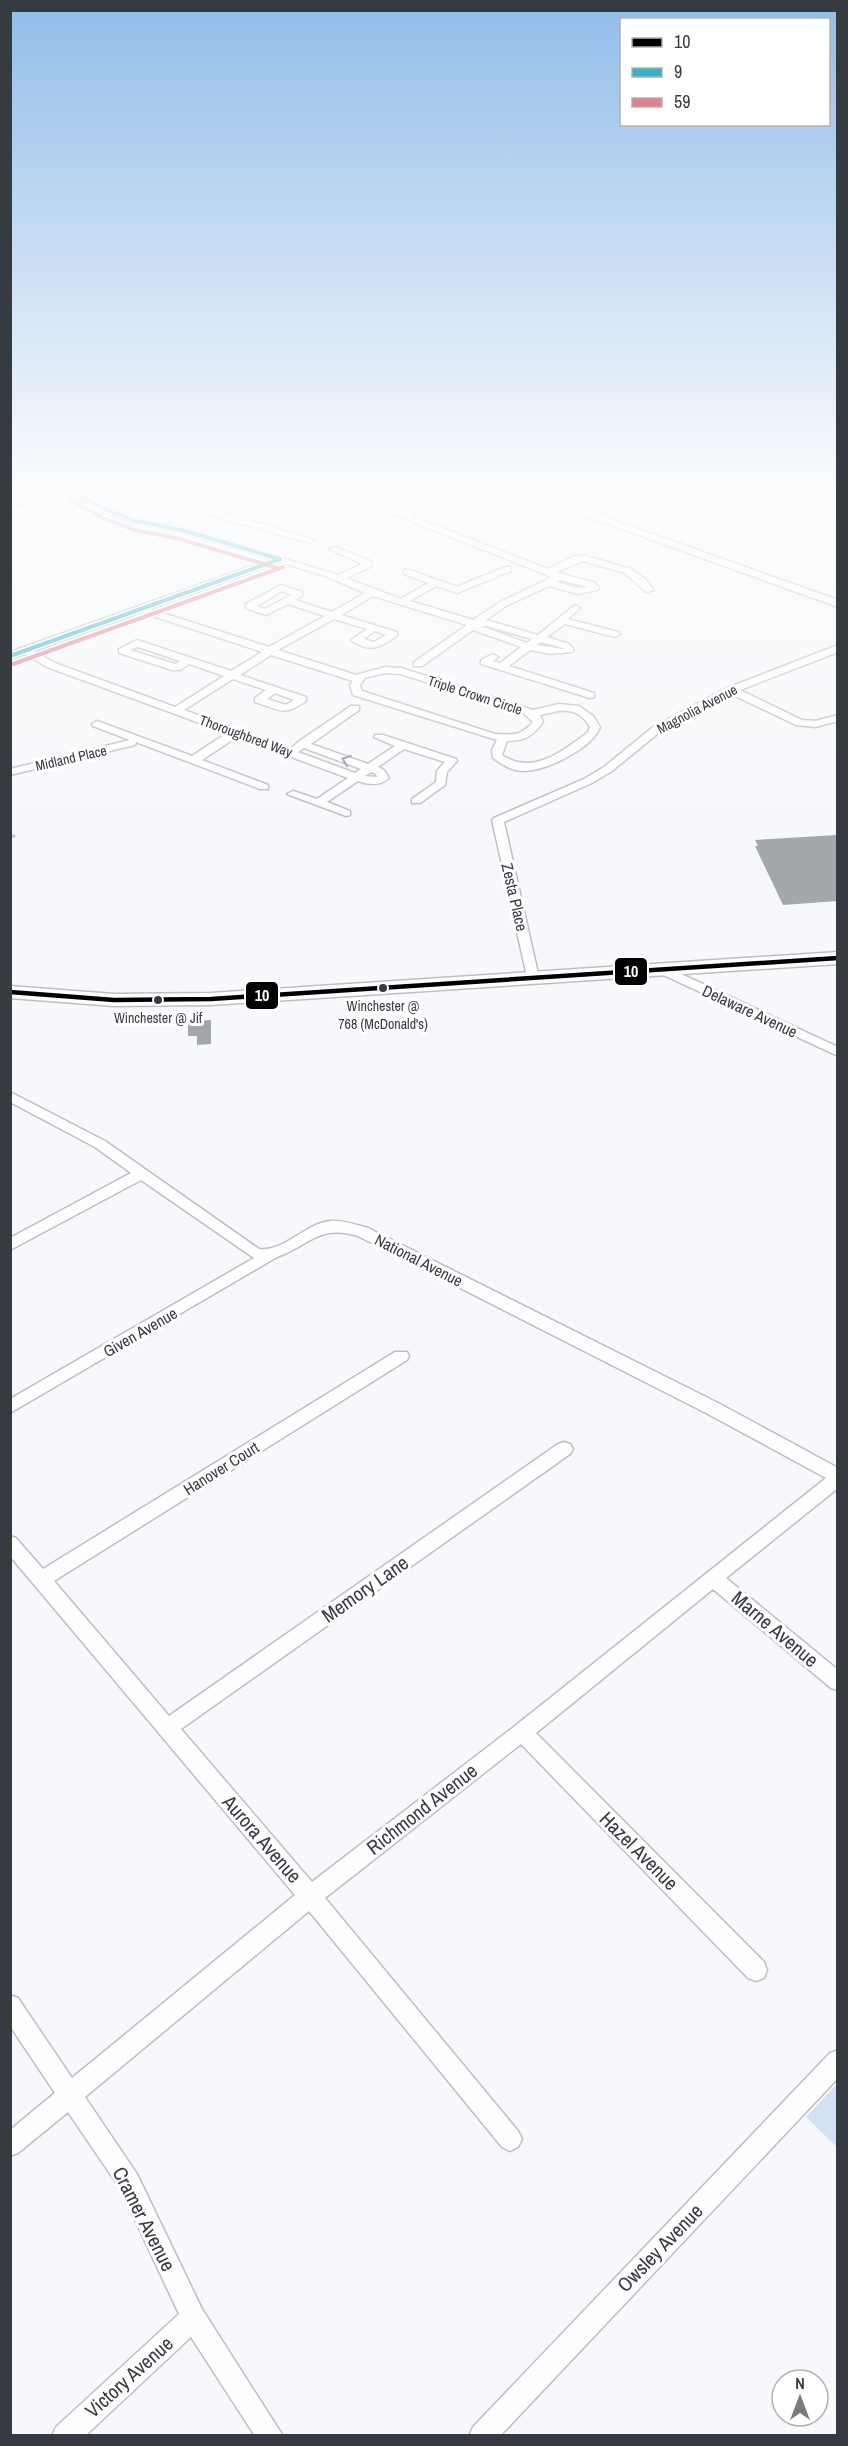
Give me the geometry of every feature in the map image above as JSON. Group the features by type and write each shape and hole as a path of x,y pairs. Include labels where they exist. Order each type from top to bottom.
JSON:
{"main road":[{"path":"10,992 71,998 157,1000 837,958"}],"street":[{"path":"10,656 170,598"},
{"path":"175,711 363,598"},
{"path":"389,598 475,624 487,623 541,638 566,646 569,650 557,653 478,630 475,624"},
{"path":"402,602 408,598"},
{"path":"140,609 362,676 385,669 407,673 503,604 516,598"},
{"path":"821,598 837,604"},
{"path":"287,600 374,628"},
{"path":"151,605 275,649"},
{"path":"501,667 563,621 562,619 575,608"},
{"path":"563,621 615,634"},
{"path":"189,660 176,668 122,651 136,643 189,660 274,689"},
{"name":"Magnolia Avenue","path":"501,818 588,781 622,759 657,729 730,690 837,648"},
{"name":"Thoroughbred Way","path":"26,650 51,664 290,753 371,781 383,778 383,774 369,768 302,744"},
{"path":"493,657 485,662 590,695"},
{"path":"407,673 418,664"},
{"name":"Triple Crown Circle","path":"370,698 494,737 519,738 528,734 538,722 531,714 513,706 407,673"},
{"path":"362,676 355,688 370,698"},
{"path":"730,690 800,723 815,724 837,718"},
{"path":"290,753 370,698"},
{"path":"355,708 370,698"},
{"path":"502,738 497,756 502,761 521,766 534,766 563,756 593,733 595,727 586,713 578,708 557,706 531,714"},
{"path":"98,724 264,787"},
{"path":"194,760 235,733"},
{"path":"379,737 452,761 442,771 441,783 416,801"},
{"name":"Midland Place","path":"10,772 131,743"},
{"path":"319,803 403,745"},
{"path":"293,794 346,813"},
{"name":"Zesta Place","path":"501,818 498,820 533,978"},
{"name":"Delaware Avenue","path":"662,969 837,1052"},
{"path":"10,1096 85,1136 143,1173 250,1251 260,1256 270,1256"},
{"path":"10,1245 143,1173"},
{"name":"National Avenue","path":"270,1256 322,1228 347,1227 363,1232 714,1409 837,1477"},
{"name":"Given Avenue","path":"10,1407 270,1256"},
{"name":"Hanover Court","path":"40,1580 401,1356"},
{"name":"Memory Lane","path":"167,1728 564,1449"},
{"name":"Richmond Avenue","path":"10,2145 310,1896 522,1732 837,1477"},
{"name":"Aurora Avenue","path":"10,1543 310,1896 510,2139"},
{"name":"Marne Avenue","path":"712,1577 837,1682"},
{"name":"Hazel Avenue","path":"522,1732 756,1970"},
{"name":"Cramer Avenue","path":"10,2006 129,2182 193,2318 270,2436"},
{"name":"Owsley Avenue","path":"482,2436 837,2061"},
{"name":"Victory Avenue","path":"65,2436 193,2318"}],"shaded area":[{"path":"837,2084 837,2147 806,2117"}],"building":[{"path":"837,835 837,901 783,905 755,846 758,846 755,840"},
{"path":"211,1020 211,1044 197,1045 197,1036 188,1036 188,1021"}],"waterway":[{"path":"10,837 14,836"}],"transit line":[{"name":"9","path":"10,656 171,598"},
{"name":"59","path":"13,664 196,598"},
{"name":"10","path":"10,992 114,1000 211,999 838,958"}],"place":[{"name":"Winchester @ 768 (McDonald's)","path":"383,988"},
{"name":"Winchester @ Jif","path":"158,1000"}]}
